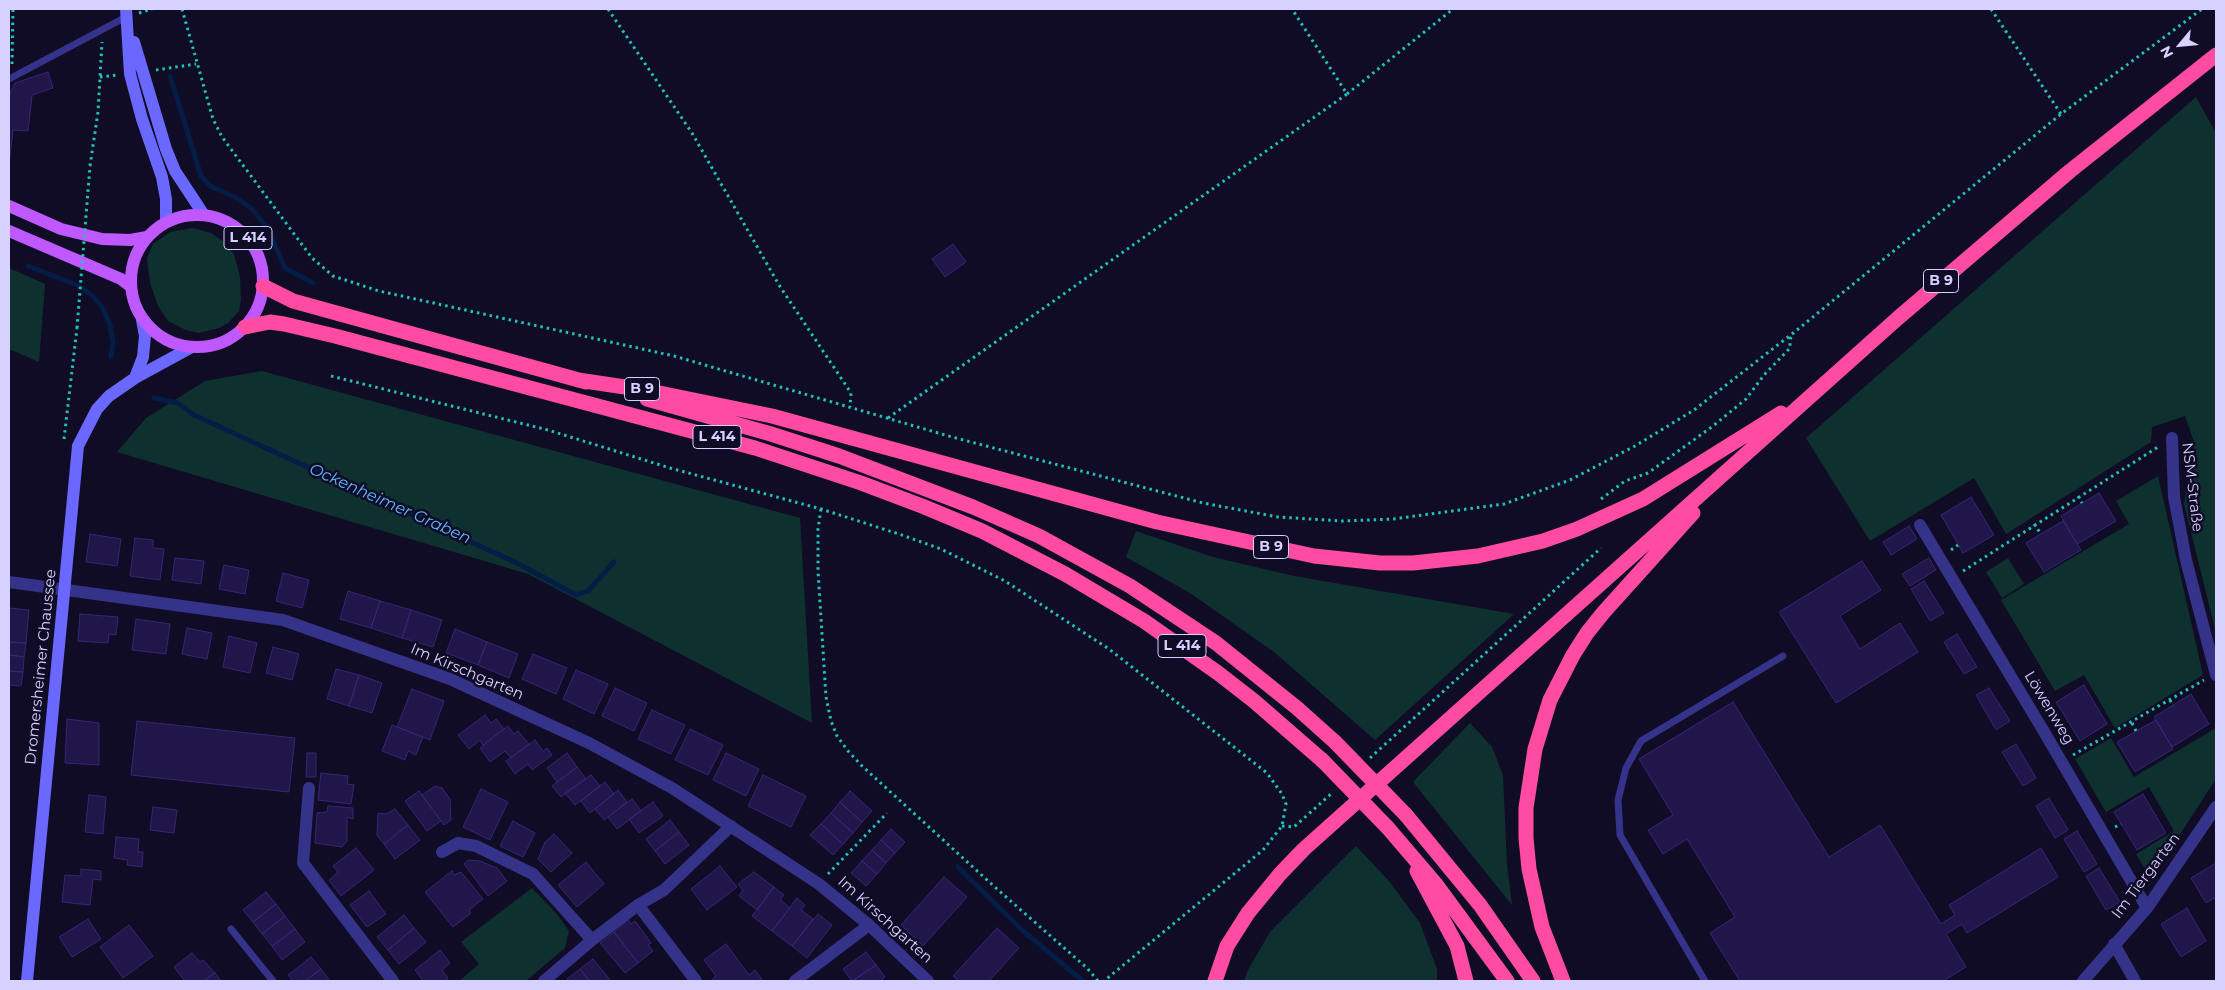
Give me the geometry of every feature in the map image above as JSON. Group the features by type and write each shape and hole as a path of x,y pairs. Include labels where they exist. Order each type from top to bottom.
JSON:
{"highway":[{"name":"B 9","path":"1214,981 1227,946 1248,913 1280,874 1304,849 1814,393 2012,220 2146,109 2216,55"},
{"name":"L 414","path":"263,286 293,301 771,434 839,456 923,487 1039,536 1130,586 1216,643 1297,708 1335,742 1406,815 1480,906 1533,981"},
{"name":"L 414","path":"245,327 270,322 335,336 755,448 861,483 922,506 999,539 1065,574 1144,621 1247,695 1323,761 1402,843 1467,924 1507,981"},
{"name":"B 9","path":"578,380 645,390 772,416 1157,522 1314,556 1380,563 1421,562 1478,556 1543,541 1577,530 1643,499 1814,393"},
{"name":"B 9","path":"1563,981 1542,927 1534,898 1526,838 1529,778 1542,724 1561,677 1587,633 1608,607 1746,454"},
{"path":"1402,843 1451,933 1457,946 1466,981"}],"main road":[{"path":"9,206 61,229 102,239 130,240 147,237"},
{"name":"L 414","path":"191,215 204,215 220,219 235,227 248,238 257,253 262,269 263,286 260,301 254,315 245,327 220,344 190,348 179,346 158,336 142,320 132,298 130,286 134,260 147,237 166,222 191,215"},
{"path":"9,231 121,279 130,286"}],"street":[{"path":"126,13 155,116 175,171 204,215"},
{"path":"126,13 130,74 142,119 162,177 166,199 166,222"},
{"path":"135,378 143,357 145,336 142,320"},
{"name":"Dromersheimer Chaussee","path":"27,981 78,446 96,409 109,396 135,378 190,348"},
{"name":"NSM-Straße","path":"2172,438 2174,497 2186,560 2216,674"},
{"name":"Löwenweg","path":"1920,526 2062,762 2147,908"},
{"name":"Im Kirschgarten","path":"9,582 283,620 450,679 597,748 672,788 819,884 870,926 928,981"},
{"path":"309,788 303,863 393,981"},
{"name":"Im Tiergarten","path":"2083,981 2147,908 2215,811"},
{"path":"544,981 592,940 638,905 664,890 731,826"},
{"path":"442,852 458,843 476,846 533,874 592,940"},
{"path":"638,905 696,981"},
{"path":"795,981 870,926"},
{"path":"2114,944 2135,981"}],"lane":[{"path":"10,78 102,29 126,13"},
{"path":"1705,981 1620,835 1618,800 1626,768 1641,742 1783,656"},
{"path":"231,928 273,981"}],"path":[{"path":"10,78 13,9"},
{"path":"182,9 213,119 222,137 312,258 333,276 379,291 674,356 952,437 1203,503 1278,517 1343,521 1393,519 1504,504 1570,480 1635,446 1694,410 1797,330 2061,114 2202,9"},
{"path":"608,9 692,133 779,285 851,392 850,408"},
{"path":"1292,9 1347,94"},
{"path":"888,418 1347,94 1453,9"},
{"path":"1991,9 2061,114"},
{"path":"64,442 90,166 98,112 102,29"},
{"path":"142,72 196,64"},
{"path":"1601,499 1625,481 1648,473 1713,426 1746,399 1764,375 1790,348 1790,339 1797,330"},
{"path":"331,376 548,430 670,468 821,509 941,549 968,562 1038,602 1109,649 1267,773 1282,794 1286,804 1282,826 1264,850 1104,981"},
{"name":"NSM-Straße","path":"1952,578 2078,496 2172,438"},
{"path":"2078,496 2082,503"},
{"path":"821,509 818,529 818,571 825,677 831,721 838,736 848,751 876,779 997,889 1088,968 1098,981"},
{"path":"2034,524 2041,534"},
{"path":"1368,761 1601,548"},
{"path":"2062,762 2216,674"},
{"path":"2170,700 2173,706"},
{"path":"2132,722 2136,731"},
{"path":"1282,826 1294,827 1338,787"},
{"name":"Im Kirschgarten","path":"819,884 887,813"}],"green space":[{"path":"2196,97 2216,133 2216,633 2184,504 2194,442 2185,416 2152,427 2151,442 2006,534 1974,478 1870,541 1806,438"},
{"path":"192,228 211,233 224,242 234,254 240,277 241,300 239,311 228,323 219,328 199,333 186,330 168,321 158,306 150,283 147,258 153,244 170,232"},
{"path":"9,268 45,284 39,362 9,349"},
{"path":"262,371 800,518 812,723 528,574 117,452 146,418 205,381"},
{"path":"2158,476 2203,675 2115,728 2084,675 2055,691 2001,600 2129,524 2116,501"},
{"path":"1136,531 1213,557 1294,576 1514,614 1375,740 1274,652 1190,593 1126,557"},
{"path":"2008,558 2024,584 2002,598 1986,572"},
{"path":"1470,723 1492,747 1503,775 1507,865 1512,905 1413,782"},
{"path":"2216,728 2216,779 2151,879 2136,854 2174,831 2149,787 2106,812 2075,759 2111,738 2134,777"},
{"path":"1356,846 1389,881 1420,923 1437,969 1437,981 1244,981 1248,970 1270,932"},
{"path":"532,888 557,914 569,931 565,948 526,981 459,981 479,964 461,942"}],"building":[{"path":"48,72 53,88 32,95 28,131 13,130 9,165 9,97 11,91 15,83"},
{"path":"953,244 966,262 945,277 932,259"},
{"path":"2099,493 2116,521 2077,544 2061,516"},
{"path":"1971,497 1994,535 1963,553 1941,515"},
{"path":"2063,521 2081,550 2044,572 2026,543"},
{"path":"1909,526 1917,539 1891,555 1883,542"},
{"path":"90,534 121,539 117,566 86,562"},
{"path":"135,538 153,540 153,548 164,549 160,580 130,576"},
{"path":"175,558 204,561 201,584 172,580"},
{"path":"1929,558 1936,570 1910,586 1902,574"},
{"path":"1862,561 1881,590 1840,616 1860,649 1900,623 1918,652 1836,703 1779,612"},
{"path":"224,565 249,570 245,594 219,589"},
{"path":"283,573 309,580 302,608 276,601"},
{"path":"1924,581 1944,613 1930,621 1911,589"},
{"path":"348,591 380,601 371,628 340,619"},
{"path":"380,601 411,610 402,638 371,628"},
{"path":"9,608 29,610 26,643 9,642"},
{"path":"411,610 442,620 433,647 402,638"},
{"path":"80,614 118,617 116,635 109,634 108,643 78,641"},
{"path":"136,619 170,624 166,654 132,650"},
{"path":"187,628 212,633 207,659 182,654"},
{"path":"455,629 487,642 478,665 446,653"},
{"path":"1957,634 1977,667 1964,674 1944,642"},
{"path":"229,636 257,643 250,673 223,667"},
{"path":"9,642 26,643 24,657 9,655"},
{"path":"487,642 518,654 509,678 478,665"},
{"path":"273,647 299,654 292,680 266,673"},
{"path":"533,654 567,668 556,694 522,679"},
{"path":"9,655 24,657 23,672 9,671"},
{"path":"336,669 359,675 349,706 327,699"},
{"path":"576,670 608,684 594,714 563,699"},
{"path":"9,671 23,672 21,686 9,685"},
{"path":"359,675 382,683 372,713 349,706"},
{"path":"2084,685 2107,724 2080,741 2056,702"},
{"path":"615,688 647,703 634,731 602,716"},
{"path":"1989,688 2010,721 1996,730 1976,695"},
{"path":"412,689 444,701 430,740 397,727"},
{"path":"2191,694 2209,724 2172,747 2154,717"},
{"path":"1733,702 1829,857 1880,825 1941,924 1955,915 1949,905 2041,848 2058,877 1967,933 1962,924 1946,934 1966,967 1943,981 1740,981 1710,933 1735,917 1687,839 1663,854 1648,830 1673,815 1639,759"},
{"path":"652,710 685,725 671,754 638,739"},
{"path":"485,715 491,723 496,719 504,729 483,745 480,740 469,749 458,735"},
{"path":"67,719 99,723 99,765 65,763"},
{"path":"2156,720 2173,749 2135,772 2117,742"},
{"path":"137,721 295,738 289,792 131,775"},
{"path":"392,725 423,737 416,755 408,751 405,760 382,751"},
{"path":"508,726 514,734 518,731 529,744 511,758 505,751 490,762 480,748"},
{"path":"690,729 723,745 708,775 675,760"},
{"path":"535,740 543,751 547,748 552,755 532,770 528,764 515,774 506,761"},
{"path":"2016,744 2036,778 2023,786 2002,752"},
{"path":"307,753 316,753 316,777 306,777"},
{"path":"567,753 577,767 557,782 547,768"},
{"path":"726,753 759,769 746,796 713,780"},
{"path":"577,767 586,779 561,797 552,786"},
{"path":"321,773 348,776 347,784 354,785 351,804 318,800"},
{"path":"591,775 600,786 575,805 565,793"},
{"path":"763,775 806,796 791,827 748,806"},
{"path":"605,782 614,794 590,813 581,801"},
{"path":"435,786 442,788 450,799 451,820 444,825 422,795"},
{"path":"481,789 508,802 490,840 463,827"},
{"path":"618,790 627,802 604,820 595,809"},
{"path":"419,791 441,821 427,831 405,801"},
{"path":"850,791 872,811 862,822 840,802"},
{"path":"2143,794 2166,833 2137,850 2114,812"},
{"path":"89,795 106,797 103,834 85,832"},
{"path":"2049,798 2068,830 2055,838 2036,806"},
{"path":"632,799 641,811 617,829 608,817"},
{"path":"653,802 663,816 639,833 629,819"},
{"path":"840,802 862,822 853,833 831,813"},
{"path":"328,806 353,808 353,819 347,817 347,841 342,847 315,843 317,813 327,812"},
{"path":"153,807 177,810 174,833 150,830"},
{"path":"395,809 408,825 384,844 377,835 378,813 386,814"},
{"path":"831,813 853,833 843,844 821,824"},
{"path":"670,820 679,832 655,851 646,839"},
{"path":"513,821 535,833 523,857 500,846"},
{"path":"821,824 843,844 833,855 810,835"},
{"path":"408,825 420,840 395,859 384,844"},
{"path":"891,829 905,842 895,853 881,840"},
{"path":"2077,831 2097,864 2084,872 2064,839"},
{"path":"679,832 689,845 665,864 655,851"},
{"path":"554,834 572,853 551,872 538,859 545,842"},
{"path":"116,837 139,839 138,852 143,852 142,867 127,865 128,860 114,858"},
{"path":"881,840 895,853 886,863 872,850"},
{"path":"356,848 374,870 341,896 329,880 338,872 333,866"},
{"path":"872,850 886,863 877,874 862,861"},
{"path":"468,860 480,861 497,868 507,881 488,896 464,864"},
{"path":"862,861 877,874 866,886 851,873"},
{"path":"586,862 604,884 577,907 558,885"},
{"path":"2216,863 2216,897 2206,903 2191,878"},
{"path":"720,866 737,887 707,910 691,889"},
{"path":"2099,868 2120,902 2106,910 2086,876"},
{"path":"81,869 101,871 101,880 93,879 90,905 62,902 65,875 81,876"},
{"path":"452,871 454,875 461,872 483,899 469,910 471,913 453,927 425,892"},
{"path":"754,872 774,887 757,910 739,896 743,890 738,884"},
{"path":"944,877 967,897 923,946 901,925"},
{"path":"774,887 784,895 780,900 790,908 772,931 752,916"},
{"path":"369,891 386,914 367,927 350,905"},
{"path":"266,892 276,904 253,922 243,910"},
{"path":"797,898 805,905 801,910 813,919 792,946 772,931"},
{"path":"276,904 285,916 262,934 253,922"},
{"path":"2187,908 2206,941 2181,957 2161,924"},
{"path":"818,914 832,925 807,958 792,946"},
{"path":"404,915 414,928 388,950 377,937"},
{"path":"285,916 295,929 272,946 262,934"},
{"path":"88,919 101,939 72,957 59,937"},
{"path":"628,920 631,924 635,921 651,943 648,945 653,951 638,963 614,932"},
{"path":"129,925 153,956 123,978 100,947"},
{"path":"414,928 426,942 399,964 388,950"},
{"path":"997,928 1019,948 989,981 959,981 953,976"},
{"path":"295,929 305,942 282,960 272,946"},
{"path":"614,932 638,963 625,973 600,943"},
{"path":"726,944 749,975 755,970 763,981 711,981 716,976 704,960"},
{"path":"440,950 450,963 442,970 448,978 445,981 423,981 415,970"},
{"path":"866,952 876,965 852,981 843,969"},
{"path":"192,953 200,962 203,960 215,973 204,981 185,981 174,967"},
{"path":"311,957 321,969 305,981 293,981 288,975"},
{"path":"593,959 611,981 589,981 580,969"},
{"path":"876,965 885,977 880,981 853,981"},
{"path":"321,969 330,981 305,981"},
{"path":"580,969 590,981 568,981 567,979"},
{"path":"215,973 221,981 204,981"}],"waterway":[{"path":"170,76 201,176 210,186 235,197 252,209 267,228 285,268 313,283"},
{"name":"Ockenheimer Graben","path":"28,266 77,285 93,296 103,308 110,325 113,342 111,357"},
{"name":"Ockenheimer Graben","path":"154,398 178,403 194,415 519,564 576,595 588,591 614,562"},
{"name":"Ockenheimer Graben","path":"958,867 1022,930 1083,981"}]}
